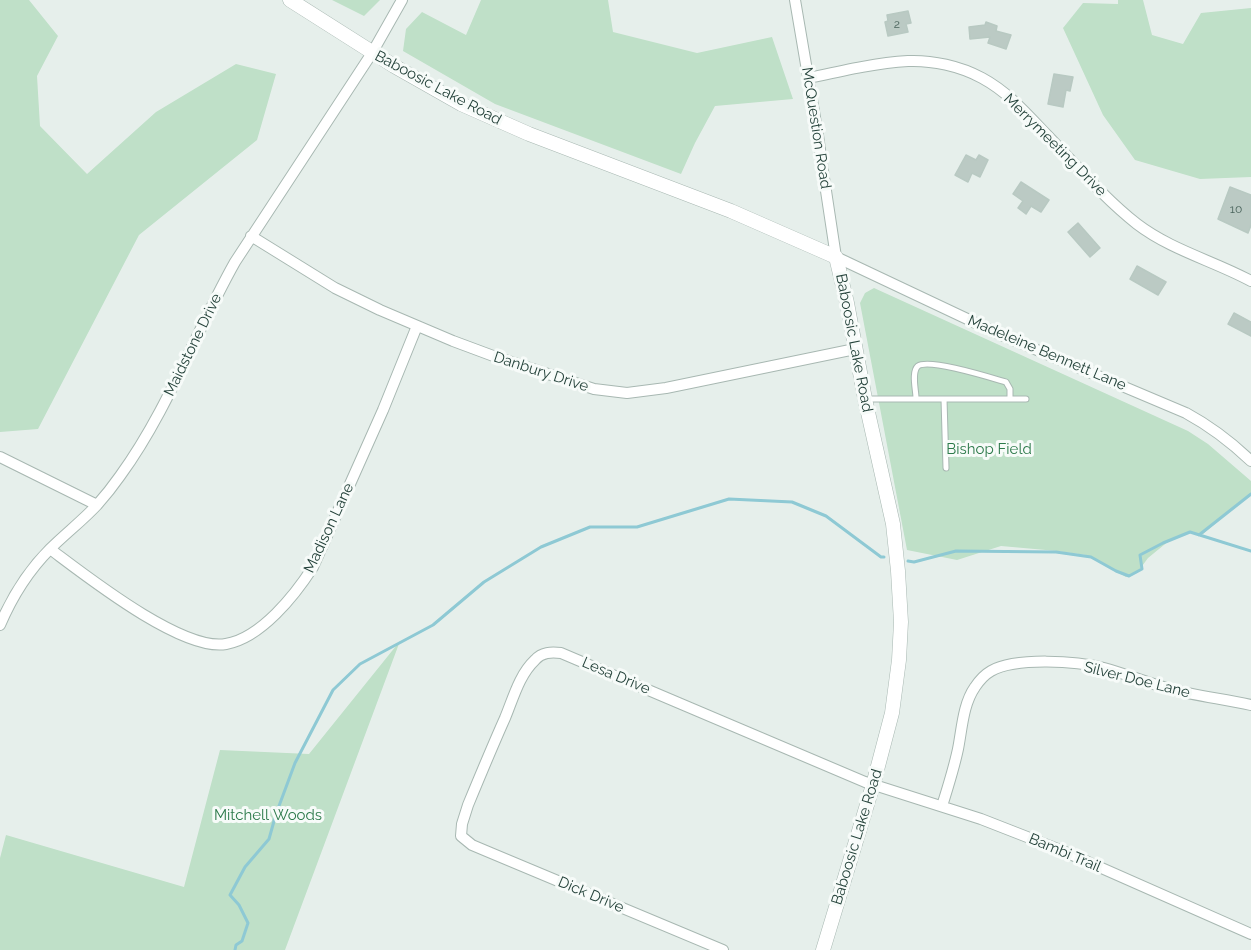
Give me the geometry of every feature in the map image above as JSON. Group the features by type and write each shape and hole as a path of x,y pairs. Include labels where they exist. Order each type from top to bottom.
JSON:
{"street":[{"name":"Baboosic Lake Road","path":"290,0 416,80 461,104 598,162 731,211 836,257 893,524 898,563 901,622 894,704 873,785 823,950"},
{"name":"Maidstone Drive","path":"0,625 26,576 50,549 97,505 143,442 188,357 215,297 251,236 372,53 402,0"},
{"name":"McQuestion Road","path":"795,0 836,257"},
{"name":"Merrymeeting Drive","path":"809,78 908,61 933,62 981,77 1023,109 1092,183 1139,225 1160,239 1251,281"},
{"name":"Danbury Drive","path":"251,236 335,288 417,326 474,349 594,389 627,393 666,388 855,349"},
{"name":"Madeleine Bennett Lane","path":"836,257 999,334 1186,413 1221,434 1251,461"},
{"name":"Madison Lane","path":"50,549 124,602 168,630 210,644 223,645 235,642 260,628 291,598 313,567 383,410 417,326"},
{"path":"0,457 97,505"},
{"name":"Lesa Drive","path":"461,836 468,805 524,675 535,659 551,652 561,653 873,785"},
{"name":"Silver Doe Lane","path":"942,806 973,689 990,672 1002,667 1052,662 1103,668 1172,690 1251,705"},
{"name":"Bambi Trail","path":"873,785 1005,828 1063,851 1251,934"},
{"name":"Dick Drive","path":"461,836 472,845 723,950"}],"lane":[{"path":"916,398 916,368 929,363 1006,382 1010,389 1010,399"},
{"path":"865,399 1026,399"},
{"path":"944,399 946,468"}],"green space":[{"path":"0,0 29,0 58,36 37,76 40,126 87,174 156,112 236,64 276,74 257,140 139,235 38,429 0,432"},
{"path":"332,0 380,0 364,16"},
{"path":"481,0 608,0 613,32 697,53 772,37 793,99 715,106 681,174 495,104 403,51 406,29 422,12 466,35"},
{"path":"1118,0 1143,0 1152,35 1183,44 1201,13 1251,8 1251,177 1200,179 1135,160 1103,115 1063,28 1083,3 1118,4"},
{"name":"Bishop Field","path":"874,288 1188,431 1208,444 1251,481 1251,493 1203,534 1188,533 1170,540 1148,558 1137,573 1126,577 1086,555 1057,551 1001,546 957,560 907,550 860,303 865,293"},
{"name":"Mitchell Woods","path":"400,641 285,950 0,950 0,858 6,835 184,887 220,750 309,754"}],"building":[{"path":"908,11 911,23 906,24 908,32 888,36 885,22 888,21 887,15"},
{"path":"986,22 997,26 996,31 1011,35 1006,49 988,43 990,37 970,39 969,27 985,25"},
{"path":"1054,74 1073,77 1070,91 1066,90 1063,107 1048,104"},
{"path":"966,155 976,160 979,155 988,160 980,177 972,173 968,182 955,175"},
{"path":"1021,182 1049,200 1041,212 1031,206 1026,214 1018,208 1023,201 1013,194"},
{"path":"1230,187 1251,195 1251,225 1248,233 1218,219"},
{"path":"1078,223 1100,248 1090,257 1068,232"},
{"path":"1137,266 1166,282 1158,295 1130,279"},
{"path":"1234,313 1251,322 1251,336 1228,324"}],"waterway":[{"path":"1199,535 1251,494"},
{"path":"235,950 236,945 242,941 248,923 239,905 230,895 245,867 269,839 295,763 333,690 360,664 433,625 484,582 541,547 590,527 637,527 729,499 792,502 826,516 884,557"},
{"path":"908,561 914,562 956,551 1056,552 1091,557 1129,576 1142,569 1140,555 1190,532 1251,551"}]}
